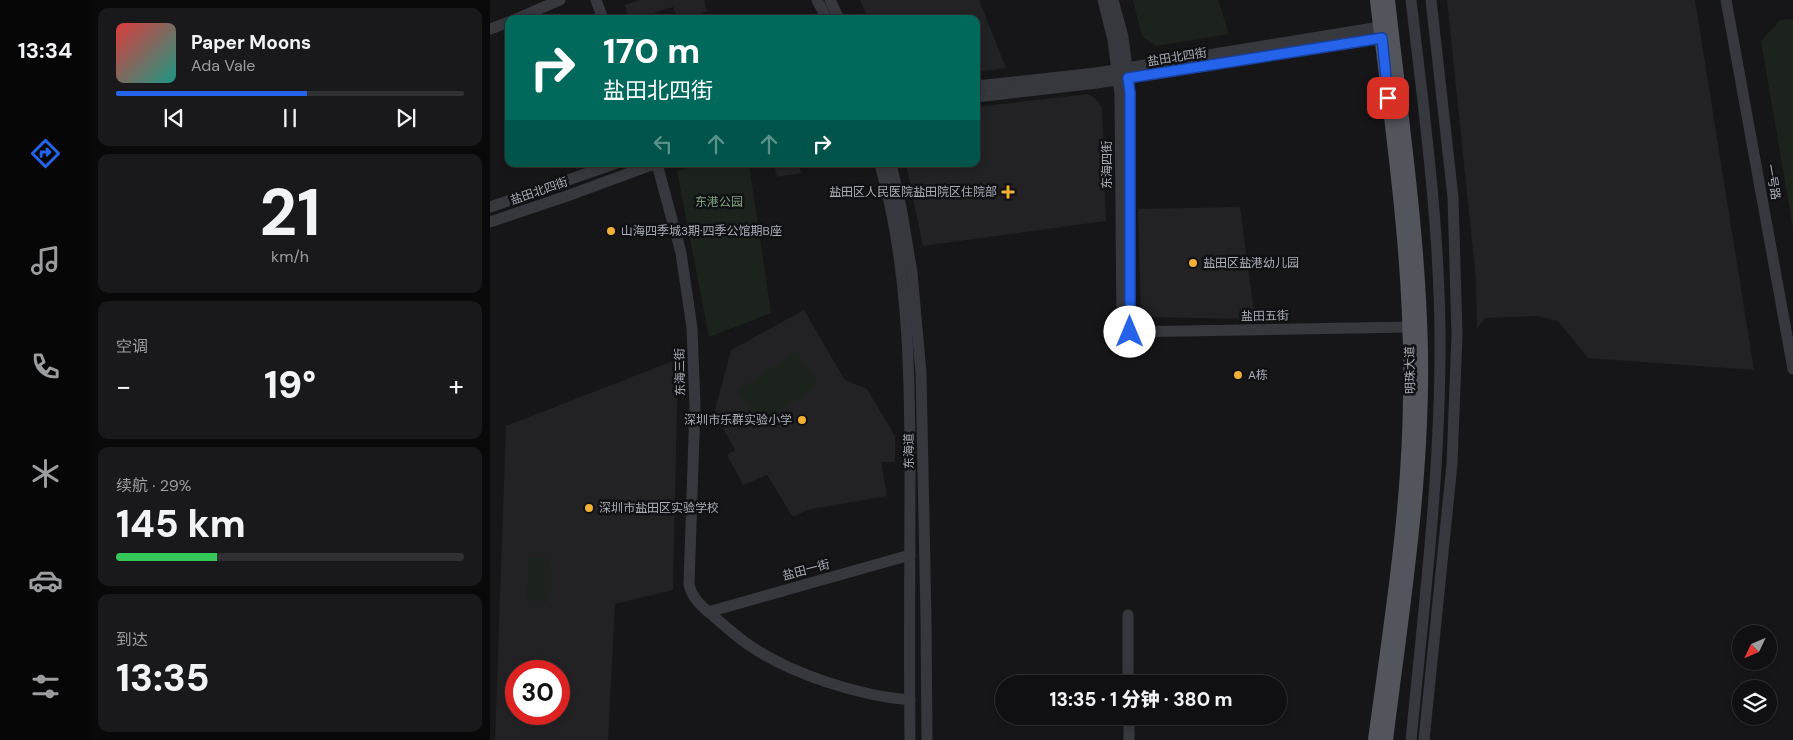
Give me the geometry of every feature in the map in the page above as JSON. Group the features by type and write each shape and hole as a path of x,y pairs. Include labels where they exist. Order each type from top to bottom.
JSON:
{"main road":[{"name":"明珠大道","path":"1375,740 1405,494 1410,398 1406,256 1377,0"},
{"name":"明珠大道","path":"1386,740 1415,496 1421,371 1416,256 1388,0"}],"street":[{"path":"525,15 560,0"},
{"path":"596,0 602,15"},
{"path":"817,0 824,15"},
{"path":"830,0 837,15"},
{"name":"东海四街","path":"1103,0 1122,74"},
{"name":"东海四街","path":"1113,0 1123,37 1120,94 1126,332"},
{"path":"1411,0 1434,200 1440,336 1436,460 1411,740"},
{"path":"1424,740 1452,464 1457,335 1453,197 1431,0"},
{"name":"一号路","path":"1726,0 1793,369"},
{"path":"490,30 505,24"},
{"name":"盐田北四街","path":"980,96 1381,33"},
{"name":"盐田北四街","path":"980,86 1122,74"},
{"name":"盐田北四街","path":"490,206 605,167"},
{"name":"盐田北四街","path":"490,222 647,167"},
{"name":"东海三街","path":"656,167 681,253 692,328 695,406 689,584 691,594 708,612"},
{"name":"东海道","path":"881,167 891,209 906,321 910,389 910,740"},
{"name":"东海道","path":"891,167 901,207 912,273 920,365 927,740"},
{"name":"盐田五街","path":"1126,332 1409,327"},
{"name":"盐田一街","path":"708,612 910,555"},
{"path":"708,612 748,645 794,670 871,695 910,700"},
{"path":"1128,614 1128,675"},
{"path":"1129,725 1129,740"}],"shaded area":[{"path":"639,0 704,0 707,11 696,15 676,15 673,7 655,12 656,15 628,15 625,5"},
{"path":"860,0 979,0 1006,68 980,71 980,15 866,15"},
{"path":"1447,0 1695,0 1754,370 1588,358 1558,321 1535,316 1485,318 1477,329 1476,280"},
{"name":"盐田区人民医院盐田院区住院部","path":"1088,94 1097,100 1102,108 1106,221 923,246 907,167 980,167 980,107"},
{"path":"775,167 800,167 801,173 777,177"},
{"name":"盐田区盐港幼儿园","path":"1240,207 1255,319 1141,317 1138,209"},
{"name":"深圳市乐群实验小学","path":"804,310 845,380 867,389 895,436 895,462 881,462 887,496 807,510 793,517 767,475 743,485 727,455 735,450 715,410 731,350"},
{"name":"深圳市盐田区实验学校","path":"678,359 673,590 615,604 608,740 495,740 506,426"}],"green space":[{"path":"1133,0 1218,0 1229,34 1155,46 1142,36"},
{"path":"1793,19 1793,228 1761,41 1780,20"},
{"name":"东港公园","path":"690,167 749,167 771,313 709,337 677,171"},
{"path":"797,352 819,385 758,424 737,391"},
{"path":"528,558 549,558 547,602 527,601"}],"place":[{"name":"盐田区人民医院盐田院区住院部","path":"1008,192"},
{"name":"山海四季城3期·四季公馆期B座","path":"611,231"},
{"name":"盐田区盐港幼儿园","path":"1193,263"},
{"name":"A栋","path":"1238,375"},
{"name":"深圳市乐群实验小学","path":"802,420"},
{"name":"深圳市盐田区实验学校","path":"589,508"}],"route":[{"path":"1130,332 1130,93 1128,78 1382,38 1388,98"}]}
